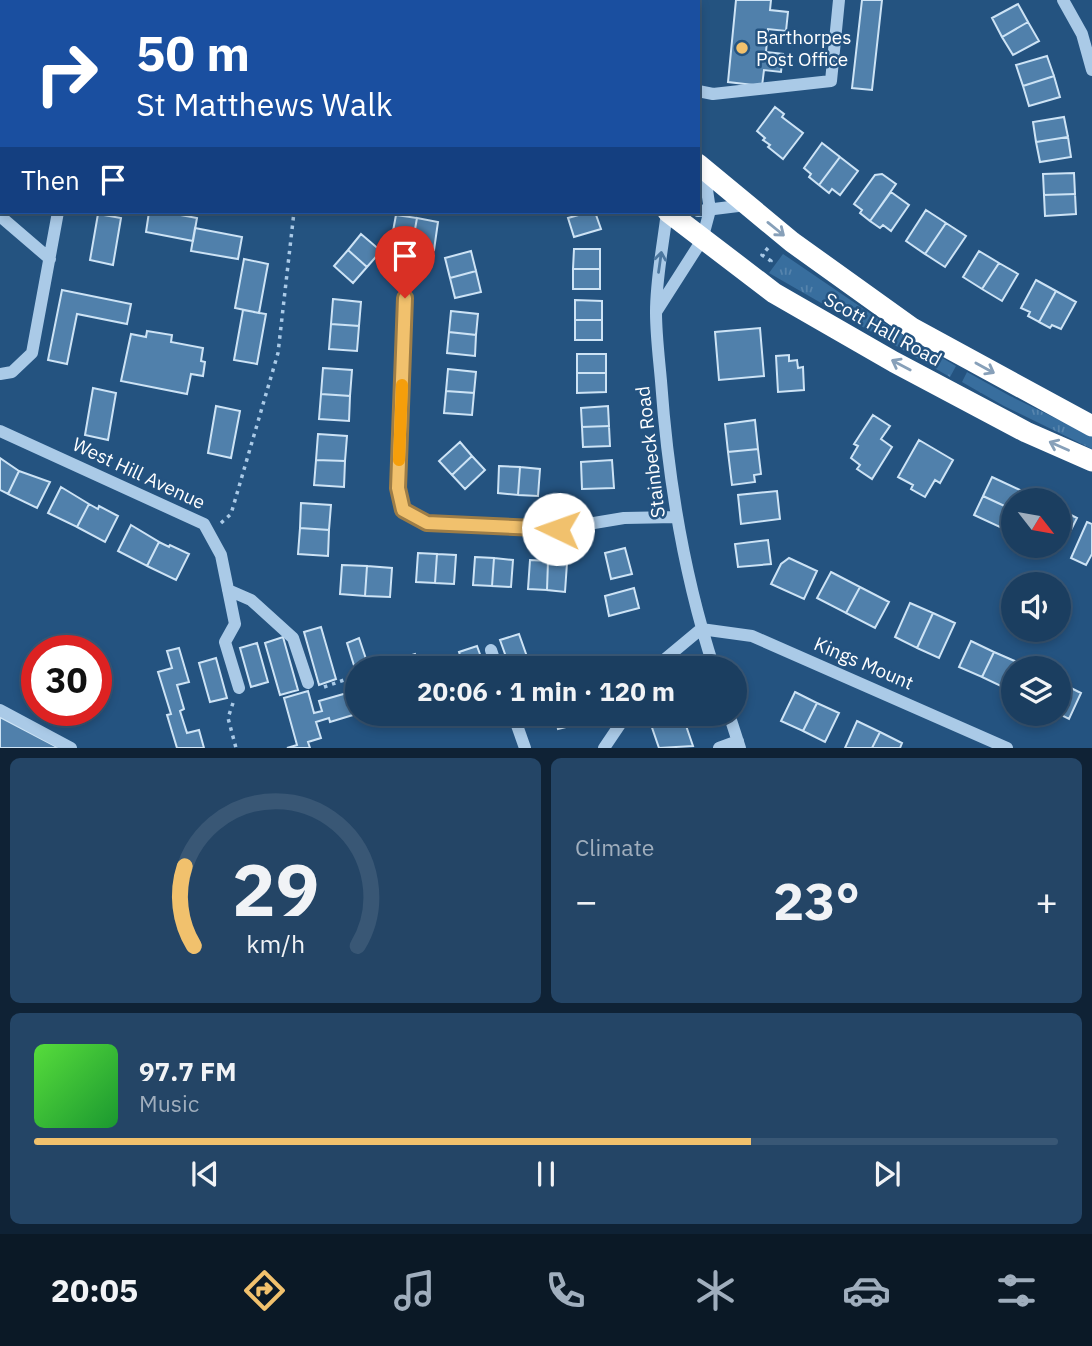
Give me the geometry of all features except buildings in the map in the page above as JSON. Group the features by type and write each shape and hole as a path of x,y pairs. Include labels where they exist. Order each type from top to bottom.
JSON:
{"highway":[{"name":"Scott Hall Road","path":"701,167 780,232 912,328 1092,426"},
{"name":"Scott Hall Road","path":"670,214 774,293 1026,432 1092,461"}],"street":[{"path":"700,91 713,94 831,81 839,0"},
{"path":"1063,0 1082,34 1092,70"},
{"path":"656,312 702,240 704,211 701,167"},
{"path":"704,211 747,205"},
{"path":"0,374 12,373 32,353 58,214"},
{"name":"Stainbeck Road","path":"667,214 658,274 656,312 663,410 676,517 701,629 710,656"},
{"path":"0,216 50,259"},
{"path":"405,298 398,488 403,510 427,523 558,529 624,518 676,517"},
{"name":"West Hill Avenue","path":"0,431 204,524 220,555 228,590 235,624 225,642 239,688"},
{"path":"228,590 251,600 293,638 308,683"},
{"path":"669,656 701,629"},
{"name":"Kings Mount","path":"701,629 752,636 1007,747"},
{"path":"491,650 493,656"},
{"path":"0,710 71,747"},
{"path":"517,726 525,747"},
{"path":"604,747 619,726"},
{"path":"719,747 739,744 733,726"}],"path":[{"path":"209,534 231,514 278,353 294,214"},
{"path":"756,280 771,261 762,255 780,232"},
{"path":"308,683 315,689 345,680"},
{"path":"236,747 228,718 239,688"}],"green space":[{"path":"783,254 896,331 956,366 950,377 769,273"},
{"path":"967,372 1092,436 1092,449 962,382"}],"slow traffic":[{"path":"399,460 402,385"}],"place":[{"name":"Barthorpes Post Office","path":"742,48"}],"route":[{"path":"405,298 398,488 403,510 427,523 558,529"}]}
